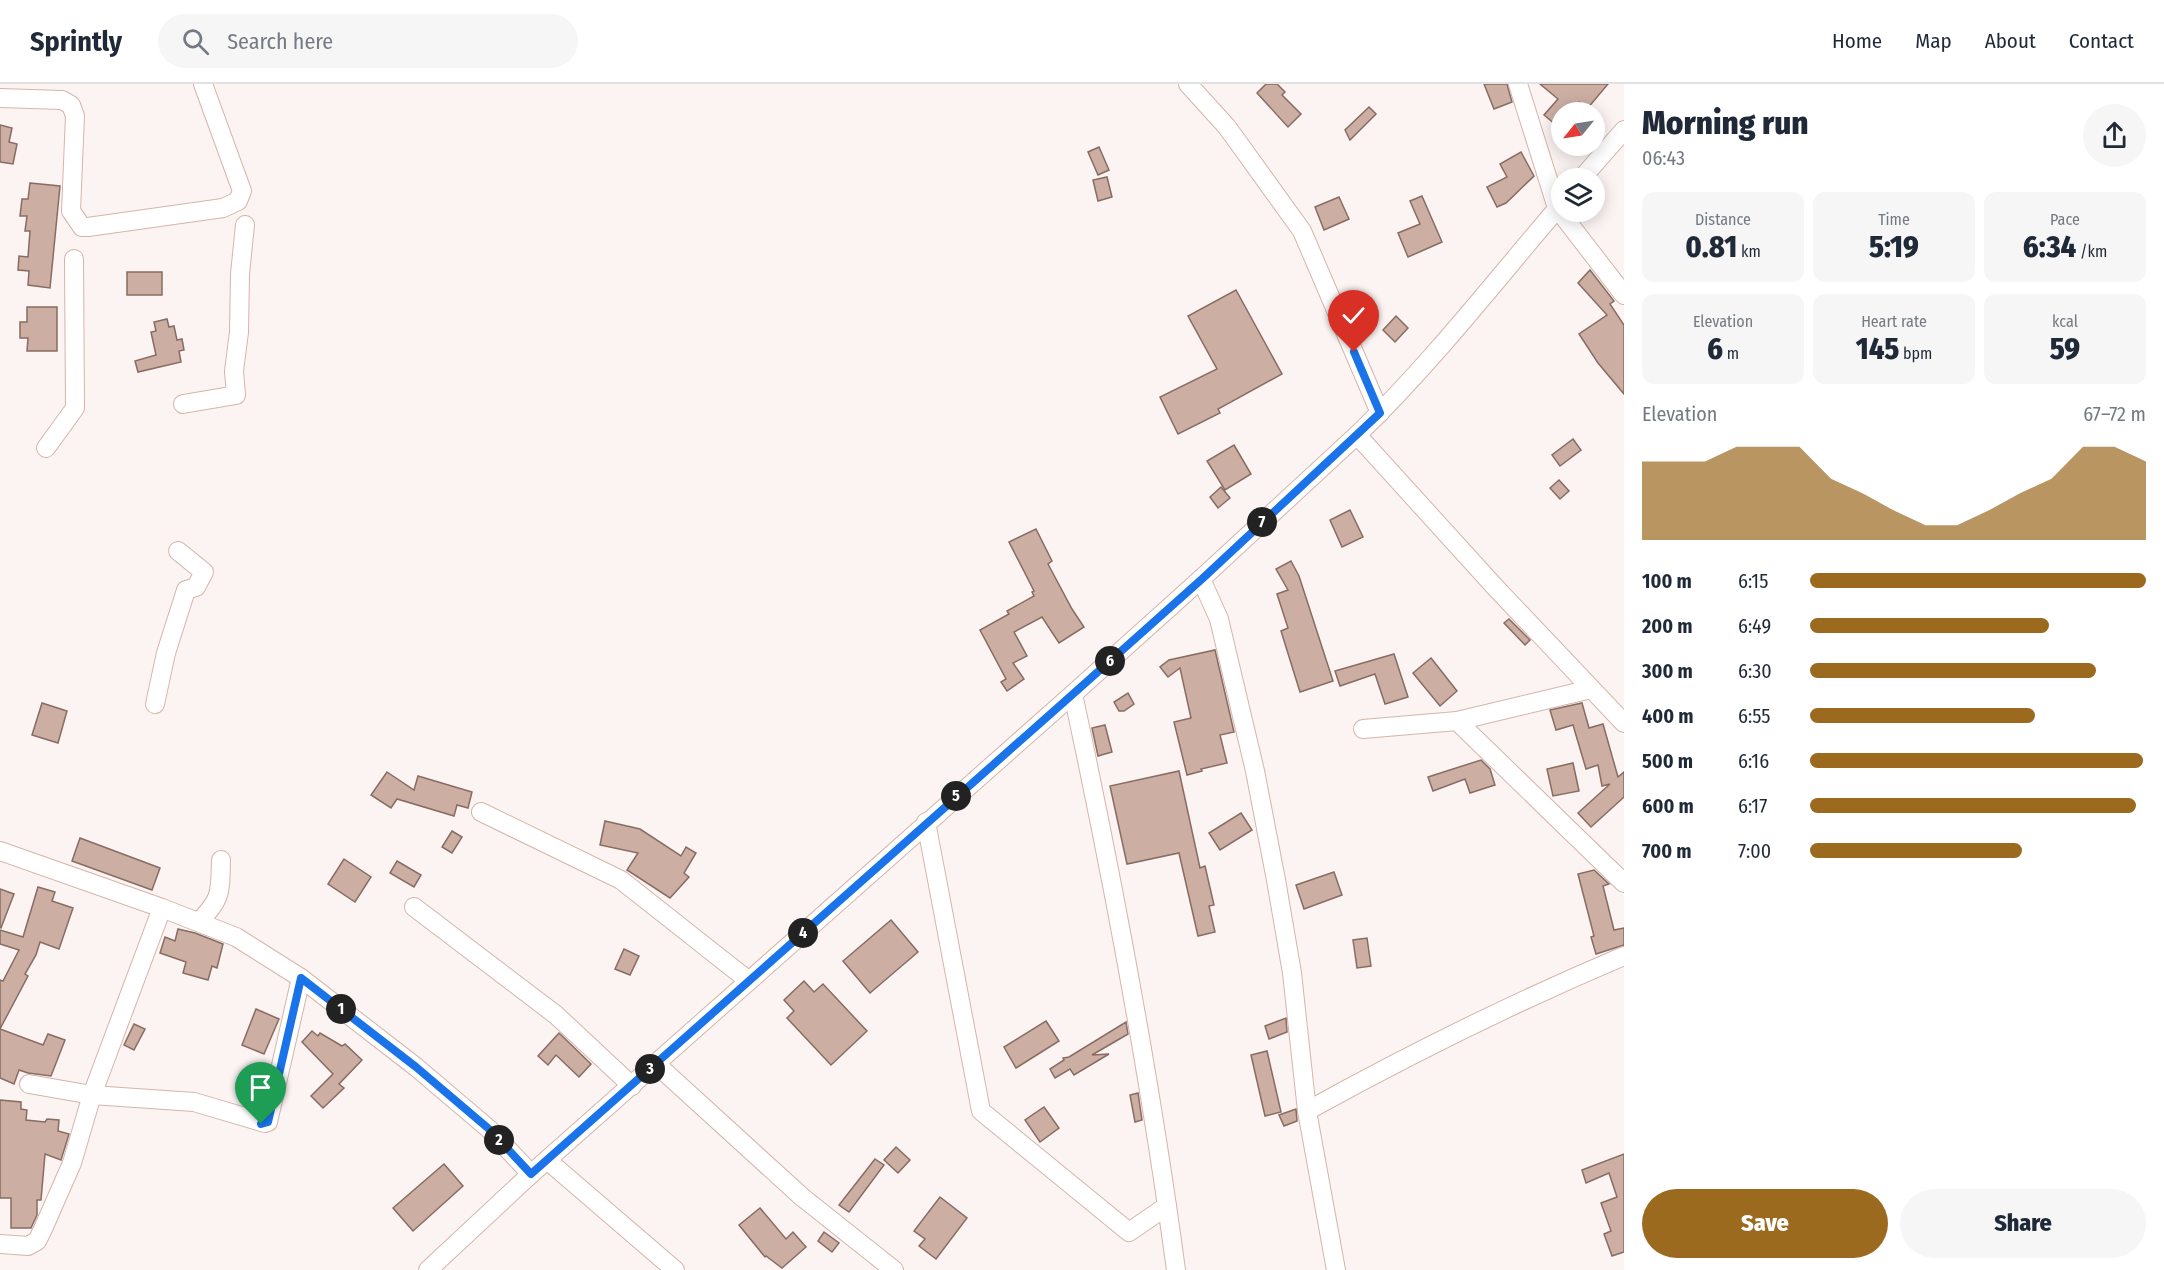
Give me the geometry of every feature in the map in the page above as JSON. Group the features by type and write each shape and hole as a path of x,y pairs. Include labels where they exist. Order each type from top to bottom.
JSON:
{"street":[{"path":"0,98 62,100 71,105 75,116 71,211 82,226 88,227 223,208 238,201 242,190 203,84"},
{"path":"1188,84 1227,127 1302,231 1380,413"},
{"path":"1518,84 1551,182"},
{"path":"1591,168 1624,130"},
{"path":"428,1270 531,1174 1202,579 1357,435 1380,413 1551,215"},
{"path":"1571,222 1624,295"},
{"path":"183,404 236,395 234,371 239,332 240,274 245,225"},
{"path":"46,448 75,408 74,259"},
{"path":"1357,435 1495,587 1624,723"},
{"path":"155,704 166,653 186,590 196,587 204,572 178,551"},
{"path":"1202,579 1219,619 1260,793 1292,973 1307,1111 1336,1270"},
{"path":"1363,729 1456,721 1592,689"},
{"path":"1073,694 1108,856 1137,1017 1176,1270"},
{"path":"1456,721 1624,883"},
{"path":"481,812 621,880 749,981"},
{"path":"926,822 981,1111 1129,1232 1167,1206"},
{"path":"0,851 162,908 236,937 301,978 416,1067 489,1129 531,1174"},
{"path":"199,922 215,905 219,896 221,860"},
{"path":"414,907 556,1015 632,1086"},
{"path":"0,1244 28,1246 37,1241 72,1163 92,1095 162,908"},
{"path":"1307,1111 1537,993 1624,956"},
{"path":"28,1084 92,1095 194,1102 265,1124 268,1122 272,1108 301,978"},
{"path":"656,1064 802,1197 894,1270"},
{"path":"547,1160 675,1270"}],"building":[{"path":"1266,84 1277,84 1285,92 1282,95 1301,114 1288,127 1257,93"},
{"path":"1484,84 1507,84 1512,102 1494,109"},
{"path":"1540,84 1608,84 1593,102 1555,102 1558,99"},
{"path":"1369,107 1376,114 1350,140 1345,130"},
{"path":"1551,107 1551,121 1544,115"},
{"path":"0,125 12,128 9,142 17,144 13,164 0,162"},
{"path":"1099,147 1109,170 1098,175 1088,152"},
{"path":"1521,152 1534,176 1506,203 1497,207 1487,187 1507,177 1500,164"},
{"path":"1107,177 1112,197 1098,201 1093,180"},
{"path":"30,183 60,186 50,288 28,285 29,271 18,270 19,256 28,257 30,231 25,231 27,216 20,216 22,199 28,199"},
{"path":"1422,196 1442,242 1408,257 1398,233 1420,224 1410,201"},
{"path":"1339,197 1349,219 1324,230 1315,207"},
{"path":"1590,270 1614,301 1610,304 1624,325 1624,394 1598,363 1579,334 1607,315 1578,283"},
{"path":"127,272 162,272 162,295 127,295"},
{"path":"1236,290 1282,374 1218,409 1220,413 1178,434 1160,397 1217,369 1188,316"},
{"path":"27,307 57,307 57,351 27,351 28,338 20,338 20,322 27,322"},
{"path":"1396,316 1408,328 1395,342 1383,330"},
{"path":"167,319 169,327 174,326 177,340 182,339 184,350 179,351 181,362 138,372 135,361 156,355 151,332 156,331 154,322"},
{"path":"1573,439 1581,450 1560,466 1552,455"},
{"path":"1234,445 1251,474 1225,490 1207,461"},
{"path":"1559,480 1569,491 1560,499 1550,488"},
{"path":"1221,487 1230,498 1218,508 1210,497"},
{"path":"1350,510 1363,537 1342,547 1330,520"},
{"path":"1036,529 1052,561 1048,564 1084,627 1059,643 1042,617 1014,632 1027,656 1013,663 1024,679 1007,691 1001,682 1006,679 980,630 1009,614 1007,611 1034,596 1032,592 1034,591 1009,542"},
{"path":"1291,561 1299,576 1333,681 1300,692 1281,631 1288,628 1277,594 1288,590 1276,569"},
{"path":"1509,619 1530,640 1525,645 1504,623"},
{"path":"1215,650 1234,732 1220,735 1227,763 1187,775 1174,722 1191,718 1180,668 1168,677 1160,667 1169,660"},
{"path":"1394,654 1408,697 1385,704 1375,674 1340,686 1335,671"},
{"path":"1431,658 1457,691 1440,706 1413,673"},
{"path":"1128,693 1134,704 1124,711 1119,711 1114,702"},
{"path":"42,703 67,711 58,743 32,735"},
{"path":"1582,703 1589,728 1603,724 1618,777 1624,772 1624,797 1591,827 1578,813 1610,784 1602,786 1598,765 1586,769 1573,725 1556,730 1550,710"},
{"path":"1105,725 1112,752 1098,756 1092,728"},
{"path":"1481,760 1490,769 1495,785 1470,793 1465,779 1433,791 1428,777"},
{"path":"1573,763 1579,791 1553,796 1547,769"},
{"path":"1179,771 1200,868 1205,866 1214,905 1209,906 1215,932 1198,936 1179,853 1127,864 1110,786"},
{"path":"387,772 414,790 418,776 472,792 468,808 457,805 454,816 397,799 391,808 371,795"},
{"path":"1241,813 1252,830 1220,850 1209,833"},
{"path":"605,821 640,829 681,856 686,847 696,853 684,873 689,877 670,898 627,870 638,853 600,845"},
{"path":"452,831 462,837 452,853 442,847"},
{"path":"80,838 160,868 152,890 72,861"},
{"path":"344,859 371,877 355,902 328,884"},
{"path":"397,861 421,875 414,887 390,873"},
{"path":"1594,870 1609,884 1603,886 1614,930 1624,928 1624,945 1596,954 1591,937 1594,936 1578,874"},
{"path":"1334,872 1342,895 1304,909 1296,885"},
{"path":"38,887 55,892 52,901 73,908 59,949 40,942 36,955 25,974 28,976 0,1029 0,980 3,981 19,950 0,944 0,930 23,937"},
{"path":"0,889 14,894 1,928 0,927"},
{"path":"891,920 918,952 870,993 843,961"},
{"path":"178,929 223,944 217,968 212,966 208,980 183,973 186,962 160,953 165,937 175,941"},
{"path":"1367,938 1371,966 1357,968 1353,940"},
{"path":"624,949 639,956 630,975 615,969"},
{"path":"804,981 814,992 823,984 867,1031 831,1065 787,1018 794,1011 784,1000"},
{"path":"256,1009 279,1019 264,1054 242,1045"},
{"path":"1286,1018 1287,1032 1269,1039 1265,1026"},
{"path":"1046,1021 1059,1041 1016,1068 1004,1047"},
{"path":"1126,1022 1128,1034 1092,1055 1109,1054 1074,1075 1070,1069 1055,1078 1050,1069 1064,1060 1063,1058 1069,1057"},
{"path":"134,1024 145,1029 134,1050 124,1045"},
{"path":"0,1029 43,1045 48,1034 65,1040 51,1076 19,1070 14,1084 0,1078"},
{"path":"312,1031 342,1046 345,1044 362,1060 339,1084 344,1088 323,1108 311,1096 333,1074 302,1042"},
{"path":"559,1033 591,1064 579,1077 556,1055 548,1065 538,1056"},
{"path":"1267,1051 1281,1112 1265,1116 1251,1055"},
{"path":"1138,1093 1142,1120 1135,1122 1130,1095"},
{"path":"0,1100 21,1102 21,1109 27,1110 26,1120 45,1122 47,1119 59,1120 58,1131 69,1134 61,1160 45,1154 41,1200 37,1200 37,1215 31,1228 11,1228 11,1198 0,1198"},
{"path":"1044,1107 1059,1128 1040,1142 1025,1120"},
{"path":"1296,1109 1297,1121 1284,1126 1279,1115"},
{"path":"896,1147 910,1160 898,1173 884,1160"},
{"path":"1624,1154 1624,1252 1612,1256 1604,1234 1611,1231 1601,1203 1617,1197 1609,1173 1586,1183 1582,1170"},
{"path":"875,1159 884,1165 849,1212 839,1205"},
{"path":"444,1164 463,1186 413,1231 393,1208"},
{"path":"940,1197 967,1218 936,1259 919,1246 925,1239 914,1231"},
{"path":"760,1208 786,1239 793,1232 806,1247 782,1268 765,1257 739,1225"},
{"path":"824,1232 839,1243 832,1252 818,1241"}],"route":[{"path":"261,1124 268,1122 272,1108 301,978 416,1067 489,1129 531,1174 1202,579 1380,413 1354,352"}]}
